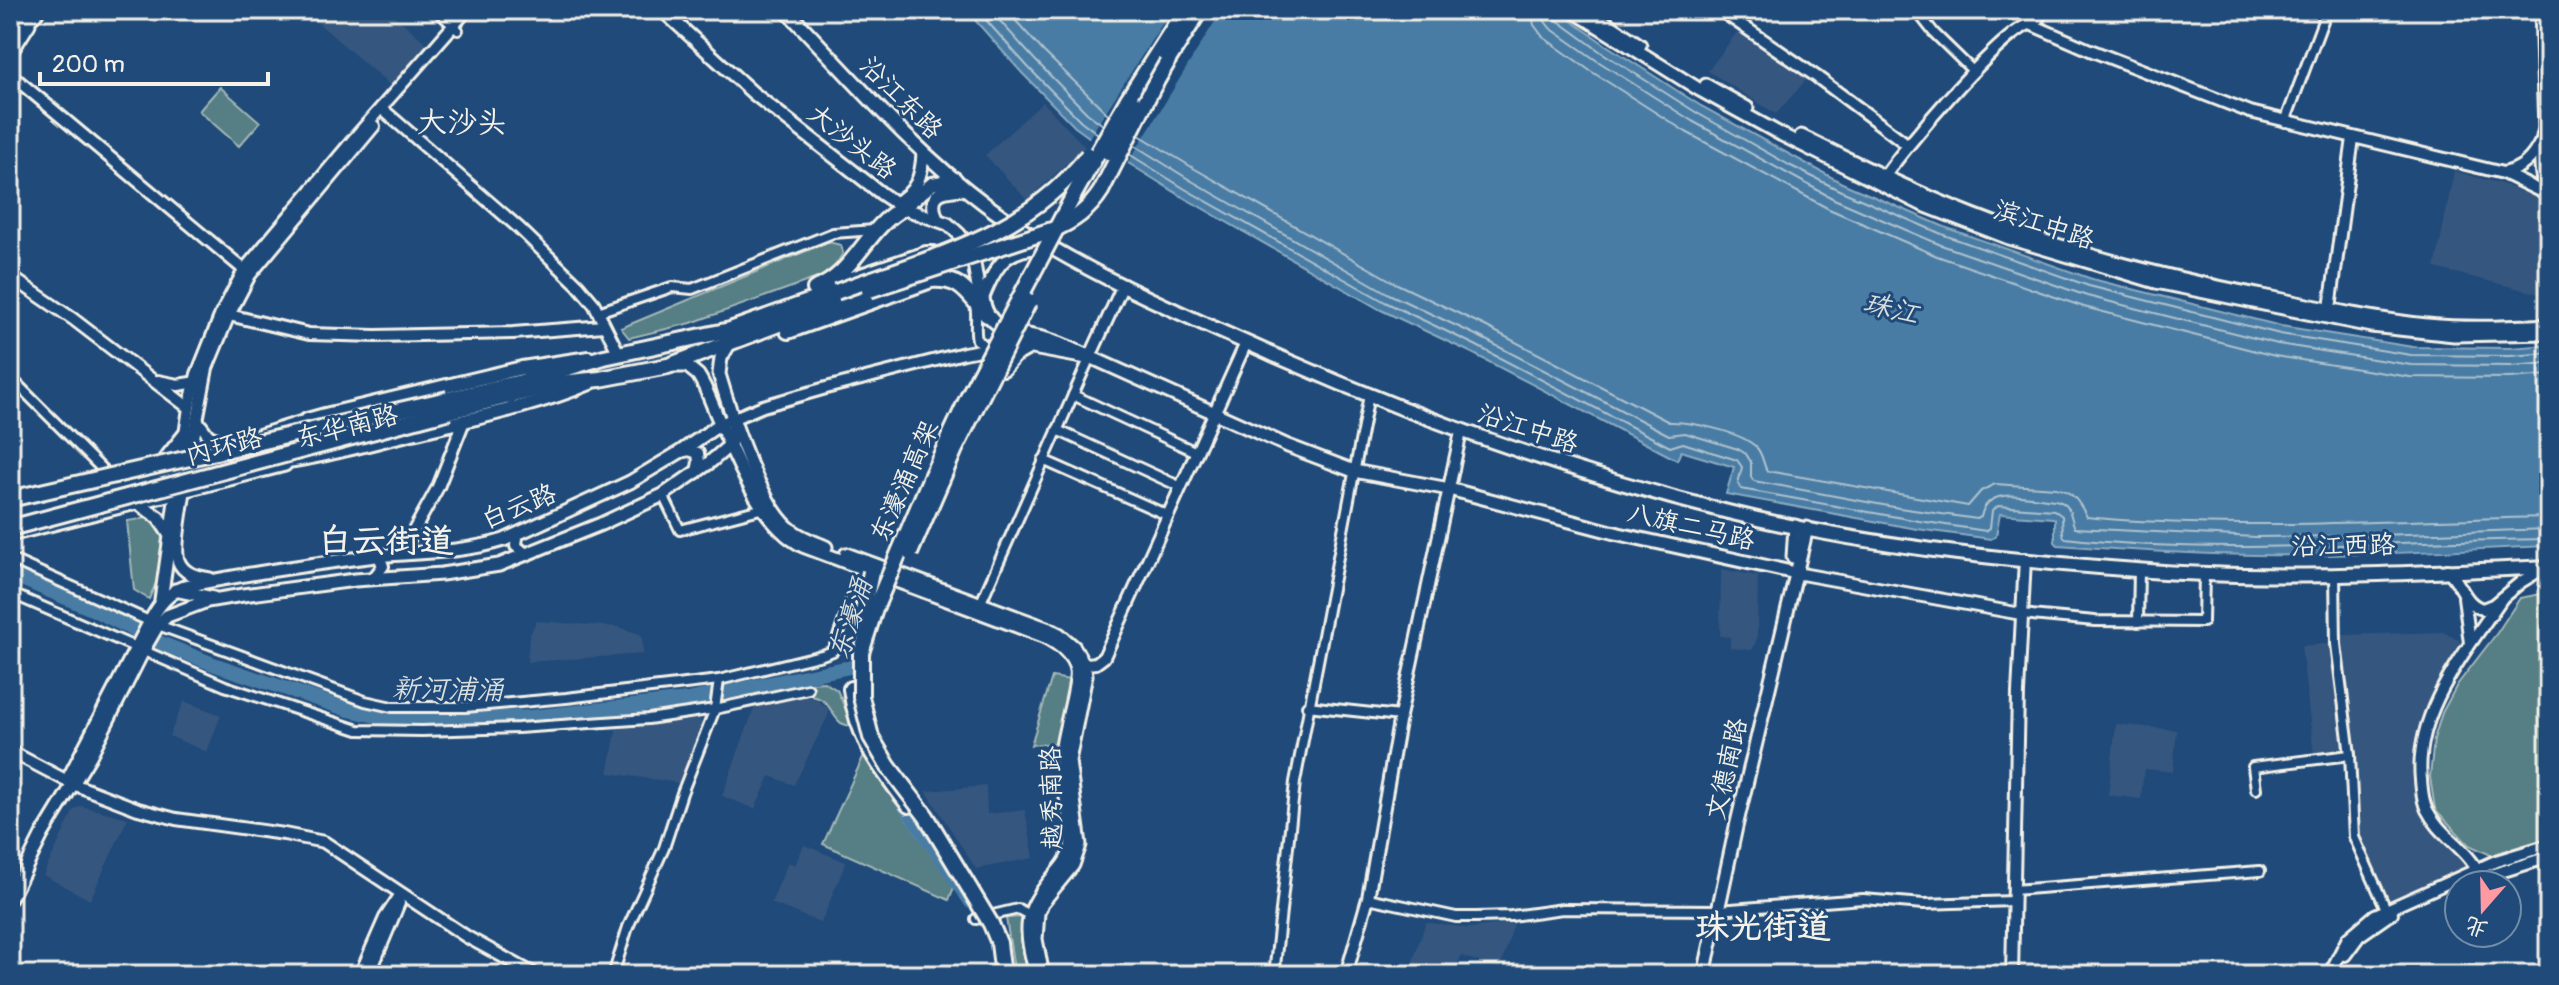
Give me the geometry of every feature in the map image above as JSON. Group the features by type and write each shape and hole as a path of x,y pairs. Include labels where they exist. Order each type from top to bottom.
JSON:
{"highway":[{"path":"10,18 16,10"},
{"path":"10,38 37,10"},
{"path":"1133,102 1185,10"},
{"path":"449,405 668,366 727,347 869,290 1052,230 1073,220 1091,205 1101,191 1167,63 1200,10"},
{"path":"449,405 611,356 730,330 833,288 967,245 1017,220 1071,176 1167,63"},
{"name":"东濠涌高架","path":"1004,975 1000,943 992,923 926,814 887,764 868,726 862,695 864,664 870,643 905,579 955,449 1133,102"},
{"name":"东濠涌高架","path":"1004,975 996,933 926,816 888,766 871,737 861,697 861,653 875,609 972,389 1076,191 1133,102"},
{"path":"833,288 875,230 899,205"},
{"path":"727,347 757,343 931,280 951,280 965,290 987,315"},
{"path":"905,579 1003,368 1014,355 1030,346 1090,357"},
{"name":"内环路","path":"10,496 449,405"},
{"name":"内环路","path":"10,528 449,405"},
{"path":"869,569 852,662 851,689 858,726 883,772 963,875"}],"main road":[{"path":"10,54 37,10"},
{"name":"大沙头路","path":"662,10 753,93 899,205 948,224 972,251 979,298 987,315"},
{"name":"沿江东路","path":"786,10 871,102 923,153 955,179"},
{"name":"滨江中路","path":"1572,10 1724,104 1882,180 1984,220 2088,255 2199,284 2428,334 2549,333"},
{"name":"滨江中路","path":"1587,10 1728,97 1882,180"},
{"path":"2541,10 2547,124 2541,167 2548,198"},
{"path":"2548,10 2549,55"},
{"path":"899,205 916,184 922,169 923,153"},
{"path":"899,205 932,184 955,179"},
{"name":"沿江中路","path":"955,179 1049,248 1246,343 1461,432 1728,512 1801,527 1930,550 2138,568"},
{"path":"937,219 934,206 938,194 966,189"},
{"path":"987,315 983,297 1001,262 1018,250 1049,248"},
{"name":"滨江中路","path":"2329,314 2431,325 2549,325"},
{"name":"八旗二马路","path":"987,315 1005,330 1046,339 1288,446 1354,471 1449,489 1619,534 1796,573"},
{"path":"727,347 718,366 719,374 756,476 783,522 806,538 869,569"},
{"name":"东华南路","path":"10,535 139,504 230,444 307,420 522,368 611,356"},
{"path":"668,366 687,366 698,375 730,445 764,508 777,527 793,541 905,579 978,608 1052,640 1080,665"},
{"name":"东华南路","path":"10,496 164,459 183,473 305,460 556,396 600,379"},
{"path":"352,409 350,430 357,447"},
{"path":"730,445 735,418"},
{"path":"305,460 299,443 307,420"},
{"path":"10,509 54,503 183,473 274,442 307,420"},
{"name":"白云路","path":"160,603 176,590 214,580 379,556 486,546 517,535 630,482 720,424"},
{"name":"白云路","path":"154,623 183,608 218,599 499,565 663,495 730,445"},
{"path":"10,899 154,623 165,582 169,535 183,473"},
{"path":"183,473 177,559 190,573 214,580"},
{"path":"10,518 115,483 159,478"},
{"path":"139,504 159,518 169,535"},
{"name":"文德南路","path":"1704,975 1796,573 1801,527"},
{"name":"沿江西路","path":"2138,568 2548,565"},
{"name":"沿江西路","path":"2138,568 2204,573 2335,574 2548,565"},
{"path":"165,582 176,590 218,599"},
{"name":"越秀南路","path":"1029,915 1036,898 1061,868 1070,851 1069,818 1061,765 1064,729 1080,665"},
{"name":"越秀南路","path":"1043,975 1036,939 1038,913 1042,903 1073,865 1080,845 1069,761 1086,675 1080,665"},
{"path":"1029,915 1027,935 1036,975"}],"street":[{"path":"437,10 456,28"},
{"path":"456,28 467,10"},
{"path":"183,473 197,420 199,382 221,314 247,272 275,231 456,28 476,10"},
{"path":"1720,10 1908,145"},
{"path":"1916,10 1934,33 1974,72"},
{"path":"1882,180 1908,145 1974,72 2011,34 2030,25 2045,10"},
{"path":"2285,122 2327,10"},
{"path":"2030,25 2219,101 2285,122 2503,173 2548,198"},
{"path":"10,74 247,272"},
{"path":"384,110 519,228 578,285 598,312 611,356"},
{"path":"2503,173 2520,167 2532,158 2547,124"},
{"path":"2329,314 2353,138"},
{"path":"598,312 672,287 692,289 833,233 875,230"},
{"path":"833,288 930,250 936,253 940,269 937,277 931,280"},
{"path":"183,473 189,408 247,272"},
{"path":"10,276 189,408"},
{"path":"978,608 1123,285"},
{"path":"974,301 978,314 977,340 989,348"},
{"path":"229,315 309,334 376,336 513,333 604,326"},
{"name":"白云路","path":"720,424 763,406 826,388 1027,339 1046,339"},
{"path":"1080,665 1096,663 1104,657 1246,343"},
{"path":"10,377 115,483"},
{"path":"153,379 178,385 199,382"},
{"path":"1073,395 1196,452"},
{"path":"1274,975 1293,791 1369,395"},
{"path":"197,420 209,436 230,444"},
{"path":"401,554 429,505 464,421"},
{"path":"164,459 179,443 186,428"},
{"path":"1057,430 1181,487"},
{"path":"1346,975 1368,898 1400,716 1461,432"},
{"path":"680,452 689,450 698,453 697,472"},
{"path":"1043,460 1167,515"},
{"path":"663,495 680,530 764,508"},
{"path":"517,535 516,546 527,555"},
{"path":"373,579 383,566 379,556"},
{"path":"10,559 154,623 365,701 392,707 468,706 718,683 822,655 833,651 869,569"},
{"path":"2012,975 2025,559"},
{"path":"2447,570 2455,576 2472,606 2488,609 2548,565"},
{"path":"2138,568 2138,622"},
{"name":"八旗二马路","path":"1796,573 2021,614"},
{"path":"2021,614 2095,621 2203,622 2204,573"},
{"path":"2335,574 2336,644 2350,755 2354,837 2386,909"},
{"path":"10,593 225,686 358,730 422,731 648,719 808,689"},
{"path":"2464,594 2470,643"},
{"path":"2477,869 2463,851 2445,836 2431,817 2422,797 2421,742 2428,717 2470,643 2502,598"},
{"path":"613,975 628,927 664,848 715,706 718,683"},
{"path":"1307,706 1400,716"},
{"path":"10,751 70,782 125,805 164,816 314,839 340,852 467,937 536,975"},
{"path":"2256,789 2253,767 2350,755"},
{"path":"2490,869 2549,845"},
{"path":"2497,869 2549,857"},
{"path":"1368,898 1456,917 1511,916 1563,909 1718,910 1863,899 1924,904 2260,871"},
{"path":"2329,975 2352,933 2386,909 2443,887"},
{"path":"2336,975 2354,942 2379,921 2443,890"},
{"path":"360,975 385,918 401,894"},
{"path":"369,975 401,894"},
{"path":"976,919 1018,909 1029,915"},
{"path":"1087,975 1124,975"}],"shaded area":[{"path":"303,10 388,10 431,47 394,89"},
{"path":"1737,32 1807,79 1776,114 1708,71"},
{"path":"1043,102 1085,147 1027,200 985,155"},
{"path":"2454,171 2535,197 2545,208 2544,295 2435,268"},
{"path":"1721,569 1758,576 1757,639 1752,650 1730,648 1730,637 1720,636"},
{"path":"536,621 619,627 642,635 643,654 527,662 529,637"},
{"path":"2443,632 2460,641 2420,723 2416,785 2473,868 2443,869 2443,881 2388,905 2358,832 2359,781 2340,635"},
{"path":"2334,643 2347,753 2314,756 2301,646"},
{"path":"802,694 829,709 794,785 770,776 755,809 722,796 756,703"},
{"path":"184,701 221,715 207,752 169,736"},
{"path":"698,716 702,724 679,783 608,773 617,726"},
{"path":"2116,724 2177,730 2173,772 2144,769 2141,799 2108,795"},
{"path":"986,786 987,814 1025,810 1034,858 976,869 926,791"},
{"path":"81,806 128,818 90,900 43,875 74,810"},
{"path":"804,845 846,862 821,923 771,903 788,862 795,865"},
{"path":"1426,922 1467,928 1514,923 1500,969 1461,956 1454,975 1408,975"}],"green space":[{"path":"220,87 260,122 239,146 199,111"},
{"path":"828,242 841,245 843,253 831,273 691,323 629,338 621,328"},
{"path":"148,518 162,536 159,576 149,599 134,590 127,521"},
{"path":"2547,593 2549,837 2529,849 2495,857 2469,845 2435,809 2430,777 2434,739 2442,713 2457,685 2520,598"},
{"path":"1052,677 1070,680 1056,743 1031,745"},
{"path":"824,682 837,690 854,727 841,723 827,704 812,696 811,683"},
{"path":"865,753 888,792 954,887 949,900 823,844"},
{"path":"1023,917 1023,938 1033,975 1015,975 1006,918"}],"water":[{"name":"珠江","path":"966,10 1556,10 1701,106 1842,183 1947,228 2092,279 2281,326 2413,347 2509,348 2549,345 2549,546 2328,555 2132,550 2058,545 2055,542 2053,518 2000,514 1996,536 1991,539 1917,529 1726,494 1734,467 1681,451 1677,460 1472,353 1381,310 1181,196 1104,148 1075,127"}],"pier":[{"path":"1171,10 1222,10 1126,166 1087,141"}],"waterway":[{"name":"新河浦涌","path":"10,574 213,664 349,710 393,720 530,717 687,700 860,665"},
{"name":"东濠涌","path":"899,797 971,902"}],"district":[{"name":"大沙头","path":"462,122"},
{"name":"白云街道","path":"386,541"},
{"name":"珠光街道","path":"1763,927"}]}
